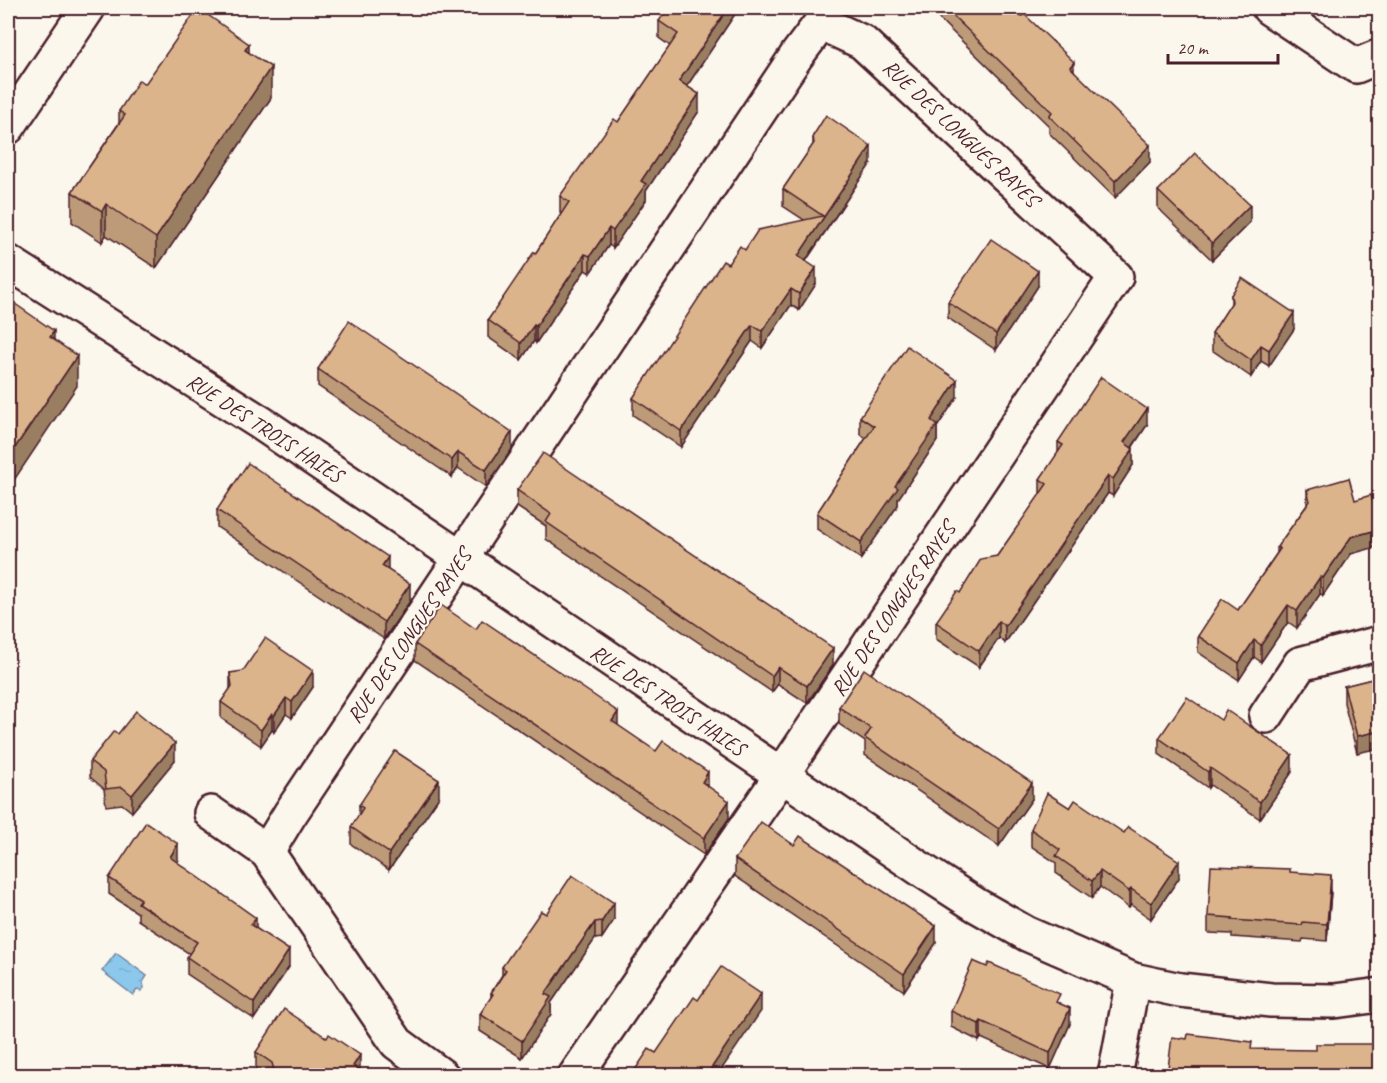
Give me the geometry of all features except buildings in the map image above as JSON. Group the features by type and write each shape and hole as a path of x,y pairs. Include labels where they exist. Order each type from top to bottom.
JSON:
{"street":[{"path":"8,127 88,8"},
{"path":"1269,8 1356,66 1380,56"},
{"name":"RUE DES LONGUES RAYES","path":"267,852 290,814 797,55 821,23 862,42 1116,277 781,776 575,1076"},
{"name":"RUE DES TROIS HAIES","path":"8,262 261,423 781,776 926,872 1027,934 1133,980 1180,990 1271,1000 1334,1002 1380,995"},
{"path":"1266,716 1300,664 1380,643"},
{"path":"211,813 267,852 397,1043 442,1076"},
{"path":"1115,1076 1133,980"}],"water":[{"path":"116,953 147,976 141,991 137,990 133,995 102,971"}]}
